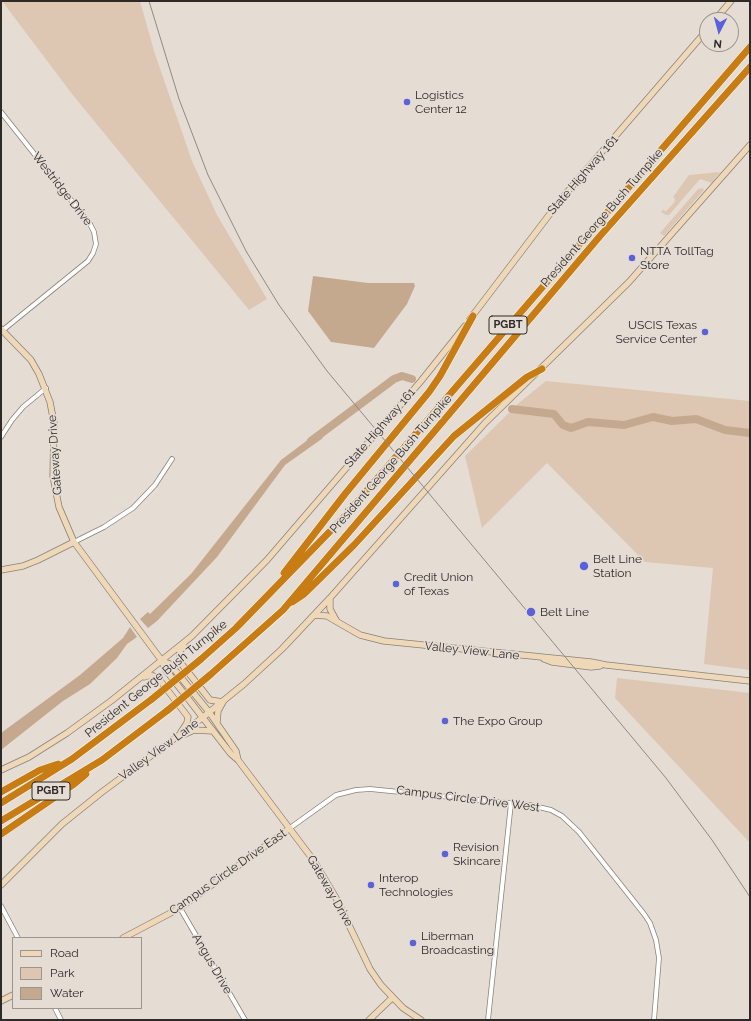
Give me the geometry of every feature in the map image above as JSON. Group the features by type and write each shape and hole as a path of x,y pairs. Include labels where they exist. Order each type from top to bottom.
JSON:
{"highway":[{"name":"President George Bush Turnpike","path":"1,802 72,759 152,699 200,660 236,628 347,513 750,47"},
{"name":"President George Bush Turnpike","path":"1,821 102,760 168,710 283,610 600,236 750,67"},
{"path":"263,600 345,494 415,410 440,376 472,316"},
{"path":"283,610 304,594 354,545 454,436 527,377 542,369"},
{"path":"1,792 40,770 72,759"},
{"path":"1,834 74,784 102,760"}],"main road":[{"path":"722,12 731,1"},
{"name":"State Highway 161","path":"1,770 29,757 56,740 162,661 192,636 267,560 421,381 562,198 699,39"},
{"path":"315,615 476,433 629,282 750,145"},
{"name":"Gateway Drive","path":"2,329 31,360 46,388 54,423 54,476 56,492 59,506 74,542 162,661 165,669 212,731 231,754 238,760 314,861 336,898 370,969 392,998 421,1020"},
{"path":"1,570 24,566 74,542"},
{"path":"330,598 330,609 336,620"},
{"name":"Valley View Lane","path":"1,884 62,824 102,792 176,739 223,702 261,669 315,615 326,615 360,635 376,640 541,658 553,658 750,681"},
{"path":"192,636 180,651 180,662 210,700 223,702 218,711 217,722"},
{"name":"Gateway Drive","path":"162,661 170,664 217,722 236,751 238,760"},
{"path":"141,677 151,675 159,679 188,717 187,723 176,739"},
{"path":"176,739 194,730 212,731"},
{"name":"Campus Circle Drive East","path":"125,937 180,908 290,828"},
{"path":"1,1002 12,996"},
{"path":"369,1020 392,998"}],"street":[{"name":"Westridge Drive","path":"1,112 90,224 94,232 96,244 88,261 2,329"},
{"path":"1,437 22,407 46,388"},
{"path":"74,542 104,527 133,508 155,485 172,459"},
{"name":"Campus Circle Drive West","path":"290,828 326,801 340,794 356,790 381,789 530,805 551,810 571,824 644,914 655,935 659,950 659,966 654,1020"},
{"path":"488,1020 511,803"},
{"path":"1,906 17,937"},
{"name":"Angus Drive","path":"180,908 245,1020"},
{"path":"56,1009 62,1020"}],"green space":[{"path":"2,1 140,1 154,51 192,161 217,215 267,299 249,310 72,94"},
{"path":"720,172 712,183 700,179 669,215 661,212 664,209 665,212 674,203 675,199 673,197 689,175"},
{"path":"703,188 704,190 664,236 660,233 698,189"},
{"path":"546,381 750,401 750,670 704,664 713,568 645,562 547,463 482,528 465,456 520,402"},
{"path":"617,678 750,693 750,843 615,698"}],"water":[{"path":"313,276 368,283 414,283 415,286 407,304 374,348 331,342 308,311"},
{"path":"317,433 323,438 285,465 217,557 157,621 148,628 140,619 148,612 150,614 191,574 281,460"},
{"path":"130,627 137,637 127,644 117,658 90,684 63,701 1,750 1,733 80,675 123,638"}],"waterway":[{"path":"311,441 394,379 402,376 412,379"},
{"path":"512,409 554,414 563,425 571,428 588,422 624,425 653,417 672,421 696,419 725,430 750,433"}],"tram line":[{"path":"149,1 179,99 208,175 246,251 279,305 327,371 666,778 712,840 750,897"}],"place":[{"name":"Logistics Center 12","path":"407,102"},
{"name":"NTTA TollTag Store","path":"632,258"},
{"name":"USCIS Texas Service Center","path":"705,332"},
{"name":"Belt Line Station","path":"584,566"},
{"name":"Credit Union of Texas","path":"396,584"},
{"name":"Belt Line","path":"531,612"},
{"name":"The Expo Group","path":"445,721"},
{"name":"Revision Skincare","path":"445,854"},
{"name":"Interop Technologies","path":"371,885"},
{"name":"Liberman Broadcasting","path":"413,943"}]}
